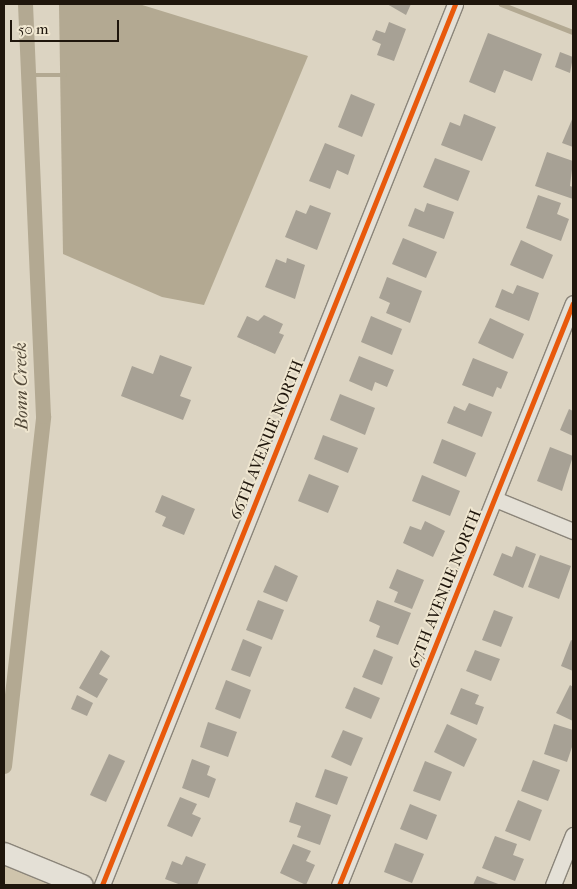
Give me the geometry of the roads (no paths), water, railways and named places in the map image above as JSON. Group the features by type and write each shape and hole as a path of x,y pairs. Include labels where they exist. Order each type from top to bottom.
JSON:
{"street":[{"name":"66TH AVENUE NORTH","path":"102,885 454,4"},
{"name":"67TH AVENUE NORTH","path":"339,885 573,303"},
{"path":"495,499 573,531"},
{"path":"553,885 573,834"},
{"path":"4,853 82,885"}],"waterway":[{"name":"Bonn Creek","path":"4,766 43,416 25,4"},
{"path":"501,4 573,32"},
{"path":"28,75 65,75"}]}
